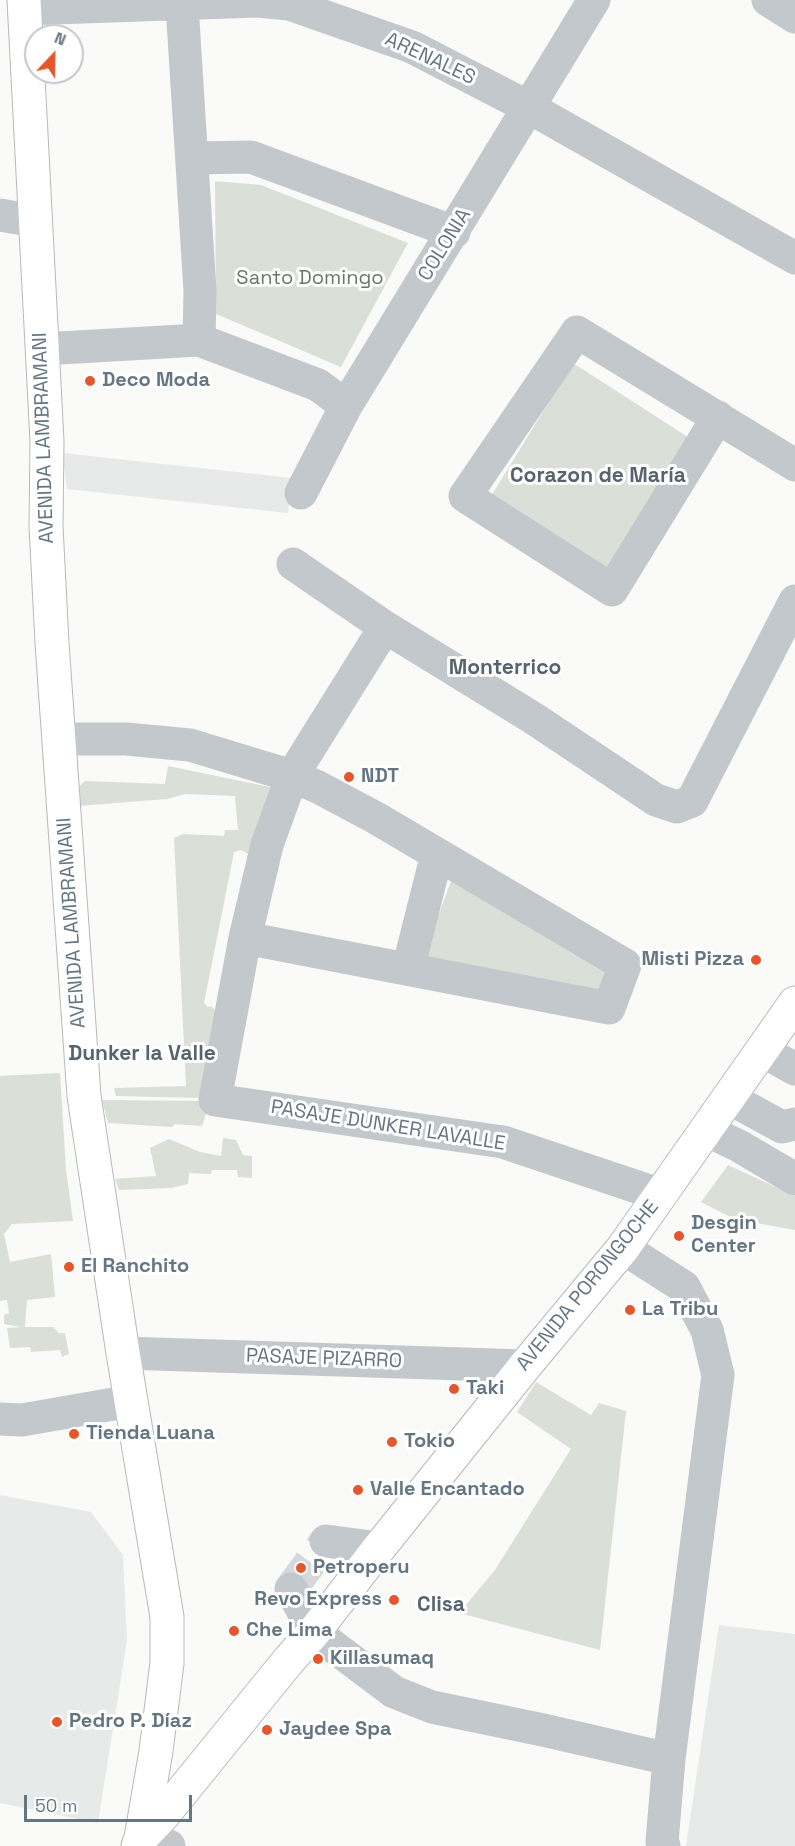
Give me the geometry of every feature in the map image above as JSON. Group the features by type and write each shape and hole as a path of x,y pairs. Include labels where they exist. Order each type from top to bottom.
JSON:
{"main road":[{"name":"AVENIDA LAMBRAMANI","path":"24,4 47,441 47,537 58,739 84,1096 123,1353 167,1617 167,1663 156,1750 149,1844"},
{"name":"AVENIDA PORONGOCHE","path":"149,1844 163,1815 314,1632 525,1366 623,1248 795,1003"}],"street":[{"name":"COLONIA","path":"301,493 346,406 594,0"},
{"path":"768,0 795,17"},
{"name":"ARENALES","path":"24,4 138,2 182,4 258,1 342,10 530,108 795,258"},
{"path":"182,4 200,291 199,340"},
{"path":"192,158 251,157 454,232"},
{"path":"0,215 35,221"},
{"path":"718,417 612,590 465,496 577,332 718,417 795,465"},
{"path":"42,349 199,340 318,385 346,406"},
{"path":"293,564 385,627 534,718 656,800 677,807 692,801 795,601"},
{"path":"58,739 126,739 190,745 292,776 318,787 376,818 625,965 609,1008 245,938 267,845 292,776 385,627"},
{"path":"408,969 437,854"},
{"name":"PASAJE DUNKER LAVALLE","path":"245,938 215,1100 503,1142 661,1195"},
{"path":"763,1051 795,1069"},
{"path":"729,1098 791,1129"},
{"path":"706,1130 787,1172"},
{"path":"623,1248 684,1287 707,1330 718,1375 669,1759 662,1842 664,1846"},
{"name":"PASAJE PIZARRO","path":"123,1353 525,1366"},
{"path":"0,1419 22,1420 131,1401"},
{"path":"326,1541 379,1548"},
{"path":"291,1589 314,1632 394,1692 432,1707 669,1759"}],"shaded area":[{"path":"62,453 292,478 288,513 67,489"},
{"name":"Pedro P. Díaz","path":"0,1495 91,1512 123,1555 127,1640 98,1823 0,1803"},
{"path":"719,1625 795,1634 795,1846 686,1846"}],"green space":[{"name":"Santo Domingo","path":"215,181 261,185 408,243 341,367 216,314"},
{"path":"573,363 708,450 627,579 488,501"},
{"path":"168,766 279,789 250,855 241,850 234,852 204,1003 217,1012 204,1098 116,1096 114,1088 186,1086 174,838 183,834 224,836 225,830 238,830 235,796 185,794 167,799 79,806 75,790 85,781 165,784"},
{"path":"453,876 610,962 601,1003 419,967"},
{"path":"60,1073 66,1170 73,1221 12,1224 4,1234 10,1262 51,1254 55,1297 27,1300 25,1327 53,1327 59,1333 65,1333 69,1354 62,1357 60,1350 31,1352 30,1347 10,1348 7,1328 21,1327 4,1324 4,1315 9,1313 7,1300 0,1301 0,1076"},
{"path":"102,1100 203,1101 206,1114 202,1126 175,1124 172,1127 108,1123"},
{"path":"223,1138 236,1140 243,1155 252,1156 252,1178 238,1177 237,1170 212,1170 211,1174 189,1173 188,1184 171,1188 119,1190 115,1179 156,1176 150,1148 169,1139 200,1152 221,1156"},
{"path":"728,1165 795,1196 795,1230 734,1219 701,1202"},
{"path":"536,1382 591,1415 599,1403 626,1411 600,1650 459,1613 495,1570 571,1449 517,1412"}],"tunnel":[{"path":"291,1589 326,1541"}],"place":[{"name":"Deco Moda","path":"90,381"},
{"name":"NDT","path":"349,777"},
{"name":"Misti Pizza","path":"756,960"},
{"name":"Desgin Center","path":"679,1236"},
{"name":"El Ranchito","path":"69,1267"},
{"name":"La Tribu","path":"630,1310"},
{"name":"Taki","path":"454,1389"},
{"name":"Tienda Luana","path":"74,1434"},
{"name":"Tokio","path":"392,1442"},
{"name":"Valle Encantado","path":"358,1490"},
{"name":"Petroperu","path":"301,1568"},
{"name":"Revo Express","path":"394,1600"},
{"name":"Che Lima","path":"234,1631"},
{"name":"Killasumaq","path":"318,1659"},
{"name":"Pedro P. Díaz","path":"57,1722"},
{"name":"Jaydee Spa","path":"267,1730"}],"district":[{"name":"Corazon de María","path":"598,476"},
{"name":"Monterrico","path":"505,668"},
{"name":"Dunker la Valle","path":"142,1054"},
{"name":"Clisa","path":"441,1605"}]}
